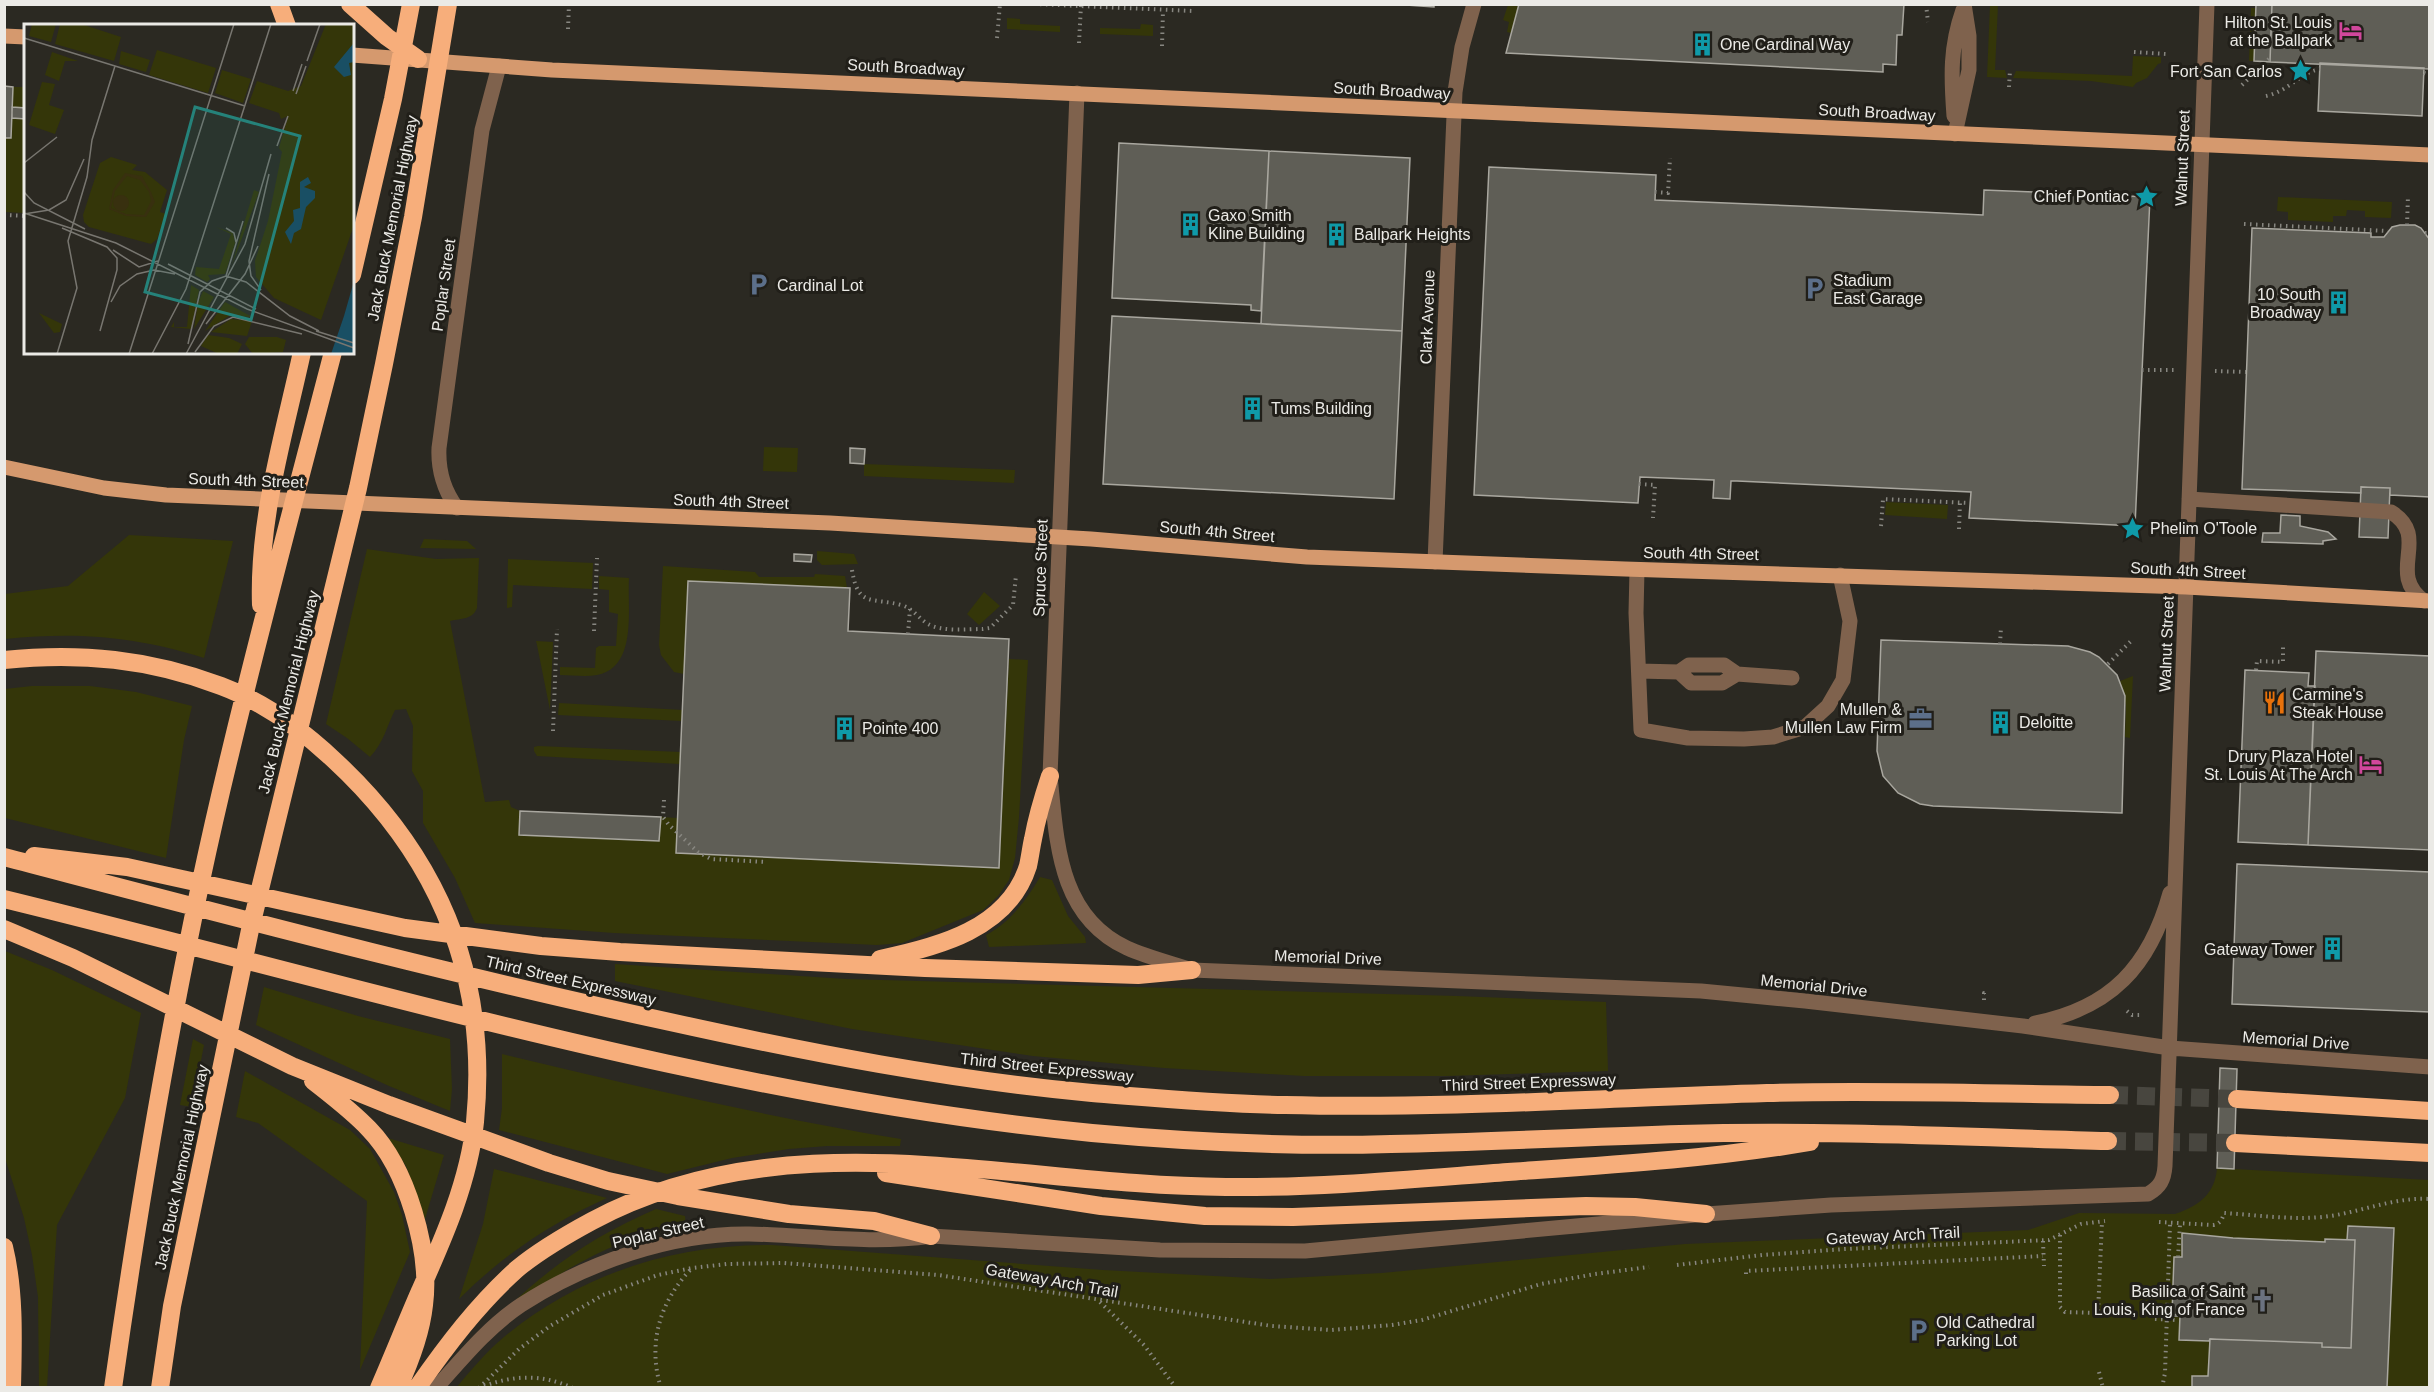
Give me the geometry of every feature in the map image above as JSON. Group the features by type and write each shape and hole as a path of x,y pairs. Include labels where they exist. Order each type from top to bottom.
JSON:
{"highway":[{"path":"279,4 286,24"},
{"path":"350,4 387,37 418,59"},
{"name":"Jack Buck Memorial Highway","path":"354,266 393,99 411,4"},
{"name":"Jack Buck Memorial Highway","path":"160,1388 172,1306 250,930 355,500 384,364 413,217 448,4"},
{"path":"261,629 261,558 268,510 302,354"},
{"name":"Jack Buck Memorial Highway","path":"113,1388 127,1289 183,974 230,755 332,354"},
{"path":"4,660 35,656 87,656 140,663 222,686 275,712 305,734 354,779 392,822 424,868 441,901 455,938 468,986 476,1030 478,1077 475,1125 455,1210 379,1388"},
{"path":"856,964 925,949 960,936 996,915 1020,885 1028,864 1039,809 1050,776"},
{"path":"4,856 71,859 127,867 352,918 473,938 620,952 925,968 1138,975 1192,970"},
{"name":"Third Street Expressway","path":"4,856 403,960 585,1004 839,1057 1006,1084 1096,1093 1280,1105 1392,1106 1862,1092 2110,1095"},
{"path":"4,899 589,1047 794,1089 970,1119 1164,1138 1386,1145 1713,1134 2108,1141"},
{"path":"4,929 73,958 292,1066 488,1142 608,1181 678,1196 789,1214 874,1221 931,1236"},
{"path":"292,1066 336,1098 370,1130 394,1166 413,1214 425,1268 424,1304 418,1335 398,1388"},
{"path":"2237,1098 2430,1111"},
{"path":"417,1388 468,1319 518,1269 545,1249 613,1210 645,1195 682,1183 755,1168 843,1163 933,1166 1110,1182 1225,1187 1326,1185 1715,1156 1853,1135"},
{"path":"2235,1143 2430,1153"},
{"path":"843,1163 898,1176 1101,1206 1205,1216 1293,1217 1586,1206 1635,1207 1706,1214"},
{"path":"4,1247 8,1262 12,1308 12,1388"}],"main road":[{"path":"4,36 24,37"},
{"name":"South Broadway","path":"354,55 499,66 2430,155"},
{"name":"South 4th Street","path":"4,467 104,488 166,495 830,523 1059,536 1307,557 2186,587 2427,601"}],"street":[{"name":"Clark Avenue","path":"1435,562 1454,111 1458,68 1474,4"},
{"name":"Walnut Street","path":"1706,1214 1830,1205 2137,1195 2148,1194 2158,1188 2164,1176 2207,4"},
{"path":"1955,134 1969,70 1969,36 1964,6"},
{"name":"Poplar Street","path":"457,507 450,499 440,469 439,448 482,130 499,66"},
{"name":"Spruce Street","path":"1077,93 1050,776 1058,844 1065,879 1088,921 1126,948 1192,970"},
{"path":"2189,499 2391,512 2401,518 2407,526 2408,583 2413,593 2427,601"},
{"path":"1637,570 1636,613 1641,730 1688,738 1773,737 1805,727 1828,706 1843,680 1850,621 1840,575"},
{"path":"1639,671 1679,672 1691,682 1722,683 1737,674 1792,678"},
{"path":"2023,1026 2055,1019 2086,1008 2125,981 2142,961 2157,931 2177,870"},
{"name":"Memorial Drive","path":"1192,970 1701,991 2023,1026 2170,1048 2430,1067"},
{"path":"931,1236 1160,1251 1305,1251 1706,1214"},
{"name":"Poplar Street","path":"436,1388 483,1336 520,1306 558,1284 606,1263 644,1250 693,1239 747,1234 873,1241 899,1241 931,1236"}],"path":[{"path":"568,29 569,4"},
{"path":"998,38 1000,4"},
{"path":"1034,4 1193,11"},
{"path":"1926,4 1928,22"},
{"path":"1079,42 1081,5"},
{"path":"1162,46 1163,10"},
{"path":"2134,52 2166,54"},
{"path":"2242,85 2270,58"},
{"path":"2266,96 2280,92 2308,73 2320,69"},
{"path":"2009,87 2010,70"},
{"path":"2424,73 2430,75"},
{"path":"1655,192 1668,193 1670,158"},
{"path":"2407,225 2408,196"},
{"path":"4,215 24,216"},
{"path":"2244,224 2388,231"},
{"path":"1639,484 1655,485 1653,518"},
{"path":"1881,526 1883,499 1970,503"},
{"path":"1959,529 1960,502"},
{"path":"594,630 597,558"},
{"path":"852,570 854,585 859,594 866,599 901,605 910,609 928,624 938,627 990,628 1013,605 1016,575"},
{"path":"908,634 910,609"},
{"path":"2000,644 2001,627"},
{"path":"553,731 557,629"},
{"path":"2108,664 2133,639"},
{"path":"2256,670 2257,661 2283,662 2283,645"},
{"path":"664,800 663,817 698,852 711,859 767,862"},
{"path":"2127,1011 2132,1015 2142,1015"},
{"path":"2159,1222 2218,1225 2223,1220 2224,1214 2312,1218 2354,1211 2391,1201 2430,1199"},
{"name":"Gateway Arch Trail","path":"1677,1265 1762,1255 1845,1249 2043,1241 2060,1236 2081,1224 2104,1221 2099,1315 2065,1312 2060,1307 2060,1236"},
{"path":"2162,1388 2171,1285 2170,1223"},
{"path":"2178,1257 2180,1224"},
{"path":"2043,1241 2044,1266"},
{"path":"1746,1274 1746,1271 2043,1256"},
{"name":"Gateway Arch Trail","path":"480,1387 519,1349 550,1326 603,1295 658,1275 727,1264 766,1263 916,1273 1028,1287 1100,1301 1290,1328 1360,1328 1431,1318 1550,1282 1649,1267"},
{"path":"662,1388 655,1352 658,1327 671,1293 692,1268"},
{"path":"1100,1301 1137,1338 1176,1388"},
{"path":"2155,1319 2176,1320 2176,1315"},
{"path":"2099,1372 2103,1388"},
{"path":"480,1387 503,1379 519,1377 541,1378 573,1388"}],"shaded area":[{"path":"1508,5 1519,5 1511,33 1507,32 1509,22 1503,20"},
{"path":"1990,5 1998,5 1995,70 2005,70 2007,78 1987,77"},
{"path":"2251,8 2255,8 2254,61 2249,61"},
{"path":"1007,18 1020,19 1020,24 1060,26 1060,32 1007,29"},
{"path":"1141,24 1153,25 1153,36 1100,34 1100,28 1140,29"},
{"path":"2133,56 2161,57 2161,63 2147,78 2133,87 2091,81 2013,78 2016,71 2132,76"},
{"path":"13,87 24,87 24,108 12,107"},
{"path":"12,118 24,119 24,213 5,212 5,138 11,138"},
{"path":"2278,197 2392,202 2391,218 2365,217 2365,211 2347,210 2346,216 2333,216 2333,222 2288,220 2288,212 2277,211"},
{"path":"764,447 798,448 797,472 763,471"},
{"path":"864,464 1015,470 1014,483 864,476"},
{"path":"1886,502 1948,505 1947,519 1885,515"},
{"path":"129,535 233,541 204,658 129,640 81,636 5,639 5,594 68,586"},
{"path":"424,539 467,541 476,549 420,548"},
{"path":"367,549 436,559 479,558 477,608 469,617 450,621 485,802 509,800 511,807 520,811 519,835 659,841 661,817 678,818 999,868 1009,659 1028,660 1019,817 1015,858 1009,880 998,896 983,910 902,943 877,945 614,933 475,923 455,878 423,823 423,791 412,771 413,726 406,709 395,710 382,740 370,757 326,724"},
{"path":"817,551 854,554 858,564 822,565 817,560"},
{"path":"508,559 593,563 592,589 513,585 512,607 507,608"},
{"path":"663,566 755,572 759,577 814,577 815,574 845,576 847,588 689,581 684,674 674,672 661,655 659,645"},
{"path":"599,576 629,578 629,620 625,649 619,661 610,670 592,676 560,675 560,667 595,668 596,648 616,646 618,614 609,612 609,590 599,589"},
{"path":"984,592 1000,606 979,625 967,614"},
{"path":"536,641 553,642 550,710 537,645"},
{"path":"2133,676 2130,738 2125,737 2126,706 2120,681"},
{"path":"32,686 90,686 136,692 192,706 184,740 166,858 5,818 5,689"},
{"path":"559,703 683,710 682,721 558,715"},
{"path":"534,747 681,752 680,764 537,756"},
{"path":"1040,877 1052,880 1068,916 1085,937 1086,943 989,947 986,935 1010,917"},
{"path":"5,951 52,970 141,1013 125,1098 57,1225 47,1387 39,1387 38,1297 32,1255 24,1218 5,1158"},
{"path":"615,964 846,979 1606,1002 1608,1071 1446,1076 1304,1076 1164,1068 1033,1056 852,1029 615,981"},
{"path":"264,987 358,1016 450,1039 452,1089 450,1111 389,1086 256,1025"},
{"path":"193,1039 204,1045 192,1107 180,1105"},
{"path":"502,1054 751,1111 901,1139 900,1146 827,1146 789,1149 732,1158 667,1174 499,1130 502,1108"},
{"path":"245,1071 350,1130 370,1149 394,1192 402,1215 410,1252 360,1370 367,1201 258,1123 236,1117"},
{"path":"388,1138 444,1155 425,1219 406,1166"},
{"path":"2217,1168 2429,1180 2429,1387 456,1388 504,1337 533,1315 564,1296 630,1267 699,1250 772,1245 1103,1270 1270,1279 1382,1273 1685,1244 2028,1230 2079,1213 2175,1214 2204,1198 2213,1185"},
{"path":"494,1169 607,1198 566,1218 528,1241 493,1268 459,1299 483,1224"},
{"path":"656,1209 685,1216 686,1226 636,1238 612,1247 567,1270 502,1313 537,1281 593,1241"}],"building":[{"path":"1391,4 1434,4 1434,7"},
{"name":"One Cardinal Way","path":"1519,4 1904,4 1902,35 1897,35 1896,65 1883,64 1883,72 1506,53"},
{"path":"2256,4 2272,4 2270,62 2254,61"},
{"name":"Hilton St. Louis at the Ballpark","path":"2272,4 2430,4 2430,69 2270,62"},
{"path":"2320,63 2424,68 2422,116 2318,111"},
{"path":"4,86 13,87 11,138 4,138"},
{"path":"12,107 24,108 24,119 12,118"},
{"name":"Gaxo Smith Kline Building","path":"1119,143 1269,151 1261,311 1251,310 1251,305 1112,298"},
{"name":"Ballpark Heights","path":"1269,151 1410,158 1402,331 1261,324"},
{"name":"Stadium East Garage","path":"1489,167 1656,175 1655,200 1983,215 1984,190 2150,197 2135,526 1969,518 1971,492 1737,481 1731,481 1730,499 1713,498 1714,480 1640,477 1638,503 1474,495"},
{"name":"10 South Broadway","path":"2415,225 2421,228 2430,240 2430,497 2390,495 2390,488 2361,487 2361,493 2242,489 2252,228 2371,233 2371,237 2384,237 2392,227"},
{"name":"Tums Building","path":"1112,316 1402,331 1394,499 1103,484"},
{"path":"850,448 865,449 864,464 850,463"},
{"path":"2361,487 2390,488 2388,538 2359,537"},
{"path":"2281,515 2300,516 2300,526 2328,532 2336,539 2323,541 2323,544 2262,542 2263,533 2280,533"},
{"path":"794,554 812,555 811,562 794,561"},
{"name":"Pointe 400","path":"688,581 850,588 848,631 1009,639 999,868 676,853"},
{"name":"Deloitte","path":"1881,640 2068,646 2099,657 2117,675 2125,696 2122,813 1933,806 1920,804 1898,793 1883,776 1877,751"},
{"name":"Drury Plaza Hotel St. Louis At The Arch","path":"2316,651 2430,656 2430,850 2308,845"},
{"path":"2245,670 2309,673 2308,686 2315,686 2308,845 2238,842"},
{"path":"520,811 661,817 659,841 519,835"},
{"name":"Gateway Tower","path":"2237,864 2430,872 2430,1012 2232,1004"},
{"path":"2220,1068 2237,1069 2234,1169 2217,1168"},
{"path":"2348,1226 2394,1228 2387,1388 2192,1388 2192,1376 2208,1376 2210,1339 2322,1343 2322,1347 2351,1348 2355,1240 2347,1240"},
{"name":"Basilica of Saint Louis, King of France","path":"2182,1233 2325,1242 2325,1239 2355,1240 2351,1348 2322,1347 2322,1343 2179,1340 2180,1315 2172,1315 2174,1257 2182,1257"}],"tunnel":[{"path":"2110,1095 2237,1099"},
{"path":"2108,1141 2235,1143"}],"place":[{"name":"Hilton St. Louis at the Ballpark","path":"2350,31"},
{"name":"One Cardinal Way","path":"1702,44"},
{"name":"Fort San Carlos","path":"2300,71"},
{"name":"Chief Pontiac","path":"2147,196"},
{"name":"Gaxo Smith Kline Building","path":"1190,224"},
{"name":"Ballpark Heights","path":"1336,234"},
{"name":"Cardinal Lot","path":"759,285"},
{"name":"Stadium East Garage","path":"1815,289"},
{"name":"10 South Broadway","path":"2339,303"},
{"name":"Tums Building","path":"1253,408"},
{"name":"Phelim O'Toole","path":"2132,528"},
{"name":"Carmine's Steak House","path":"2274,703"},
{"name":"Mullen & Mullen Law Firm","path":"1920,718"},
{"name":"Deloitte","path":"2001,722"},
{"name":"Pointe 400","path":"844,728"},
{"name":"Drury Plaza Hotel St. Louis At The Arch","path":"2371,765"},
{"name":"Gateway Tower","path":"2332,949"},
{"name":"Basilica of Saint Louis, King of France","path":"2263,1300"},
{"name":"Old Cathedral Parking Lot","path":"1918,1331"}]}
